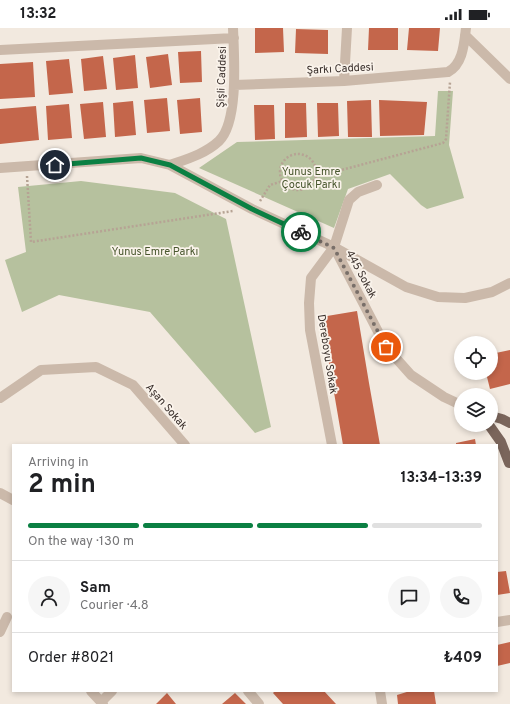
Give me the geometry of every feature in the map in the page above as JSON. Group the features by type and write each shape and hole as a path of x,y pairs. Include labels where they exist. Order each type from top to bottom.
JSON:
{"main road":[{"path":"498,418 510,422"},
{"path":"494,432 501,442 510,462"}],"street":[{"path":"344,81 346,28"},
{"path":"449,71 459,62 466,32"},
{"path":"466,32 510,79"},
{"path":"0,50 233,33"},
{"name":"Şişli Caddesi","path":"170,165 196,156 220,140 227,129 231,116 234,85 233,33"},
{"name":"Şarkı Caddesi","path":"234,85 344,81 449,71"},
{"name":"445 Sokak","path":"0,168 141,158 170,165 253,209 334,248 386,347 411,375 444,397 454,402"},
{"path":"377,185 358,192 349,200 334,248 406,287 438,297 465,298 492,292 510,283"},
{"name":"Dereboyu Sokak","path":"332,444 310,330 308,303 311,278 334,248"},
{"name":"Aşan Sokak","path":"0,398 41,370 96,367 133,385 184,444"},
{"path":"0,493 12,499"},
{"path":"0,632 7,618"},
{"path":"498,622 510,620"},
{"path":"92,692 102,703 111,692"},
{"path":"249,692 259,704"},
{"path":"380,692 382,704"}],"path":[{"path":"316,177 443,143 446,139 449,71"},
{"path":"294,155 306,156 316,168 316,177 312,184 302,190 291,188 283,181 280,170 282,165 289,157 294,155"},
{"path":"26,167 32,242 253,209 270,185 283,181"}],"green space":[{"name":"Yunus Emre Çocuk Parkı","path":"438,91 453,91 449,145 464,198 427,209 421,205 390,174 348,189 334,228 199,168 237,142 435,136"},
{"name":"Yunus Emre Parkı","path":"81,181 175,193 226,219 271,427 255,433 150,312 59,295 22,312 5,260 26,252 18,187"}],"building":[{"path":"255,28 283,28 284,52 255,53"},
{"path":"369,28 398,28 398,50 368,50"},
{"path":"409,28 440,28 438,51 407,50"},
{"path":"296,29 328,30 328,54 295,53"},
{"path":"201,51 202,82 180,83 178,52"},
{"path":"168,54 172,85 150,88 146,57"},
{"path":"135,55 138,88 116,90 113,58"},
{"path":"103,56 107,89 84,91 81,59"},
{"path":"69,59 73,93 49,95 46,61"},
{"path":"33,62 35,97 0,99 0,64"},
{"path":"167,98 170,131 147,133 144,100"},
{"path":"200,98 202,132 180,134 177,100"},
{"path":"371,100 372,137 348,137 347,101"},
{"path":"379,100 427,102 424,135 380,136"},
{"path":"133,101 136,135 115,137 113,103"},
{"path":"103,102 106,137 84,139 80,104"},
{"path":"285,103 306,103 307,137 285,138"},
{"path":"317,103 338,103 339,136 318,137"},
{"path":"69,104 72,138 48,140 46,106"},
{"path":"254,105 274,105 275,139 255,140"},
{"path":"36,106 39,140 0,144 0,109"},
{"path":"357,311 380,444 343,444 321,317"},
{"path":"510,350 510,384 490,388 488,380 498,380 498,353"},
{"path":"475,439 476,444 456,444"},
{"path":"506,571 510,593 498,595 498,572"},
{"path":"510,642 510,663 498,666 498,645"},
{"path":"325,692 336,704 283,704 273,693"},
{"path":"407,692 434,692 436,704 398,704 397,695"},
{"path":"167,693 176,704 156,704"},
{"path":"235,693 246,704 222,704"}],"way so far":[{"path":"301,232 334,248 386,347"}],"route":[{"path":"55,165 141,158 170,165 252,209 301,232"}]}
